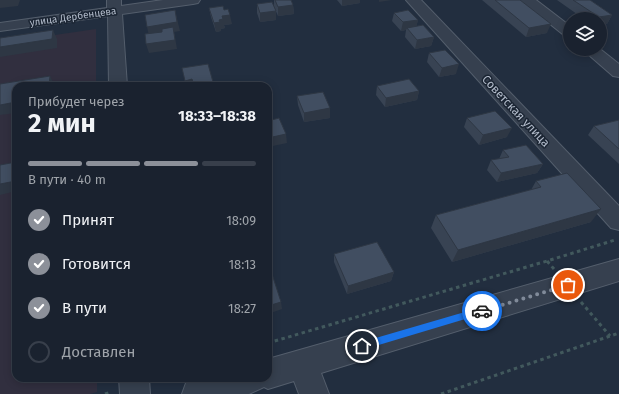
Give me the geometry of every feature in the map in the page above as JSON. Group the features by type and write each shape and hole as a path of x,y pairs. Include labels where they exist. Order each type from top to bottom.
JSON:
{"street":[{"name":"улица Дербенцева","path":"0,27 114,5 193,0"},
{"name":"Советская улица","path":"413,0 619,221"},
{"path":"527,0 563,28"},
{"path":"114,5 118,82"},
{"path":"599,56 619,72"},
{"path":"272,373 619,270"},
{"path":"303,364 314,394"},
{"path":"134,382 135,394"},
{"path":"197,394 239,382"}],"path":[{"path":"272,343 547,261"},
{"path":"441,394 619,333"}],"shaded area":[{"path":"96,29 96,82 12,82 12,382 97,382 97,392 90,394 0,394 0,43"}],"building":[{"path":"275,0 291,0 293,5 278,7"},
{"path":"495,0 520,0 551,24 529,28"},
{"path":"573,0 590,0 612,15 607,16 607,12 591,12"},
{"path":"272,2 276,11 260,13 257,4"},
{"path":"223,6 224,10 228,9 230,15 222,16 223,19 219,20 220,22 214,23 209,8"},
{"path":"175,10 177,22 147,27 145,15"},
{"path":"408,10 418,20 403,22 394,13"},
{"path":"423,25 434,37 417,40 407,28"},
{"path":"173,27 175,40 146,44 145,34 162,32 162,29"},
{"path":"53,30 52,39 0,47 0,38"},
{"path":"445,50 459,64 442,68 429,53"},
{"path":"208,64 213,82 193,82 192,79 185,81 182,68"},
{"path":"50,76 49,82 12,82"},
{"path":"409,79 419,91 386,98 377,86"},
{"path":"12,82 12,103 0,105 0,84"},
{"path":"323,92 330,108 304,113 297,96"},
{"path":"495,111 512,128 483,135 467,118"},
{"path":"279,118 286,134 272,137 272,120"},
{"path":"619,120 619,149 594,126"},
{"path":"526,145 543,164 501,173 491,160 509,157 503,150"},
{"path":"12,163 12,182 0,184 0,165"},
{"path":"567,173 601,209 458,250 436,215 541,187 536,181"},
{"path":"377,242 394,272 348,286 334,254"},
{"path":"272,274 281,302 272,305"}],"way so far":[{"path":"482,311 568,285"}],"route":[{"path":"362,346 482,311"}]}
